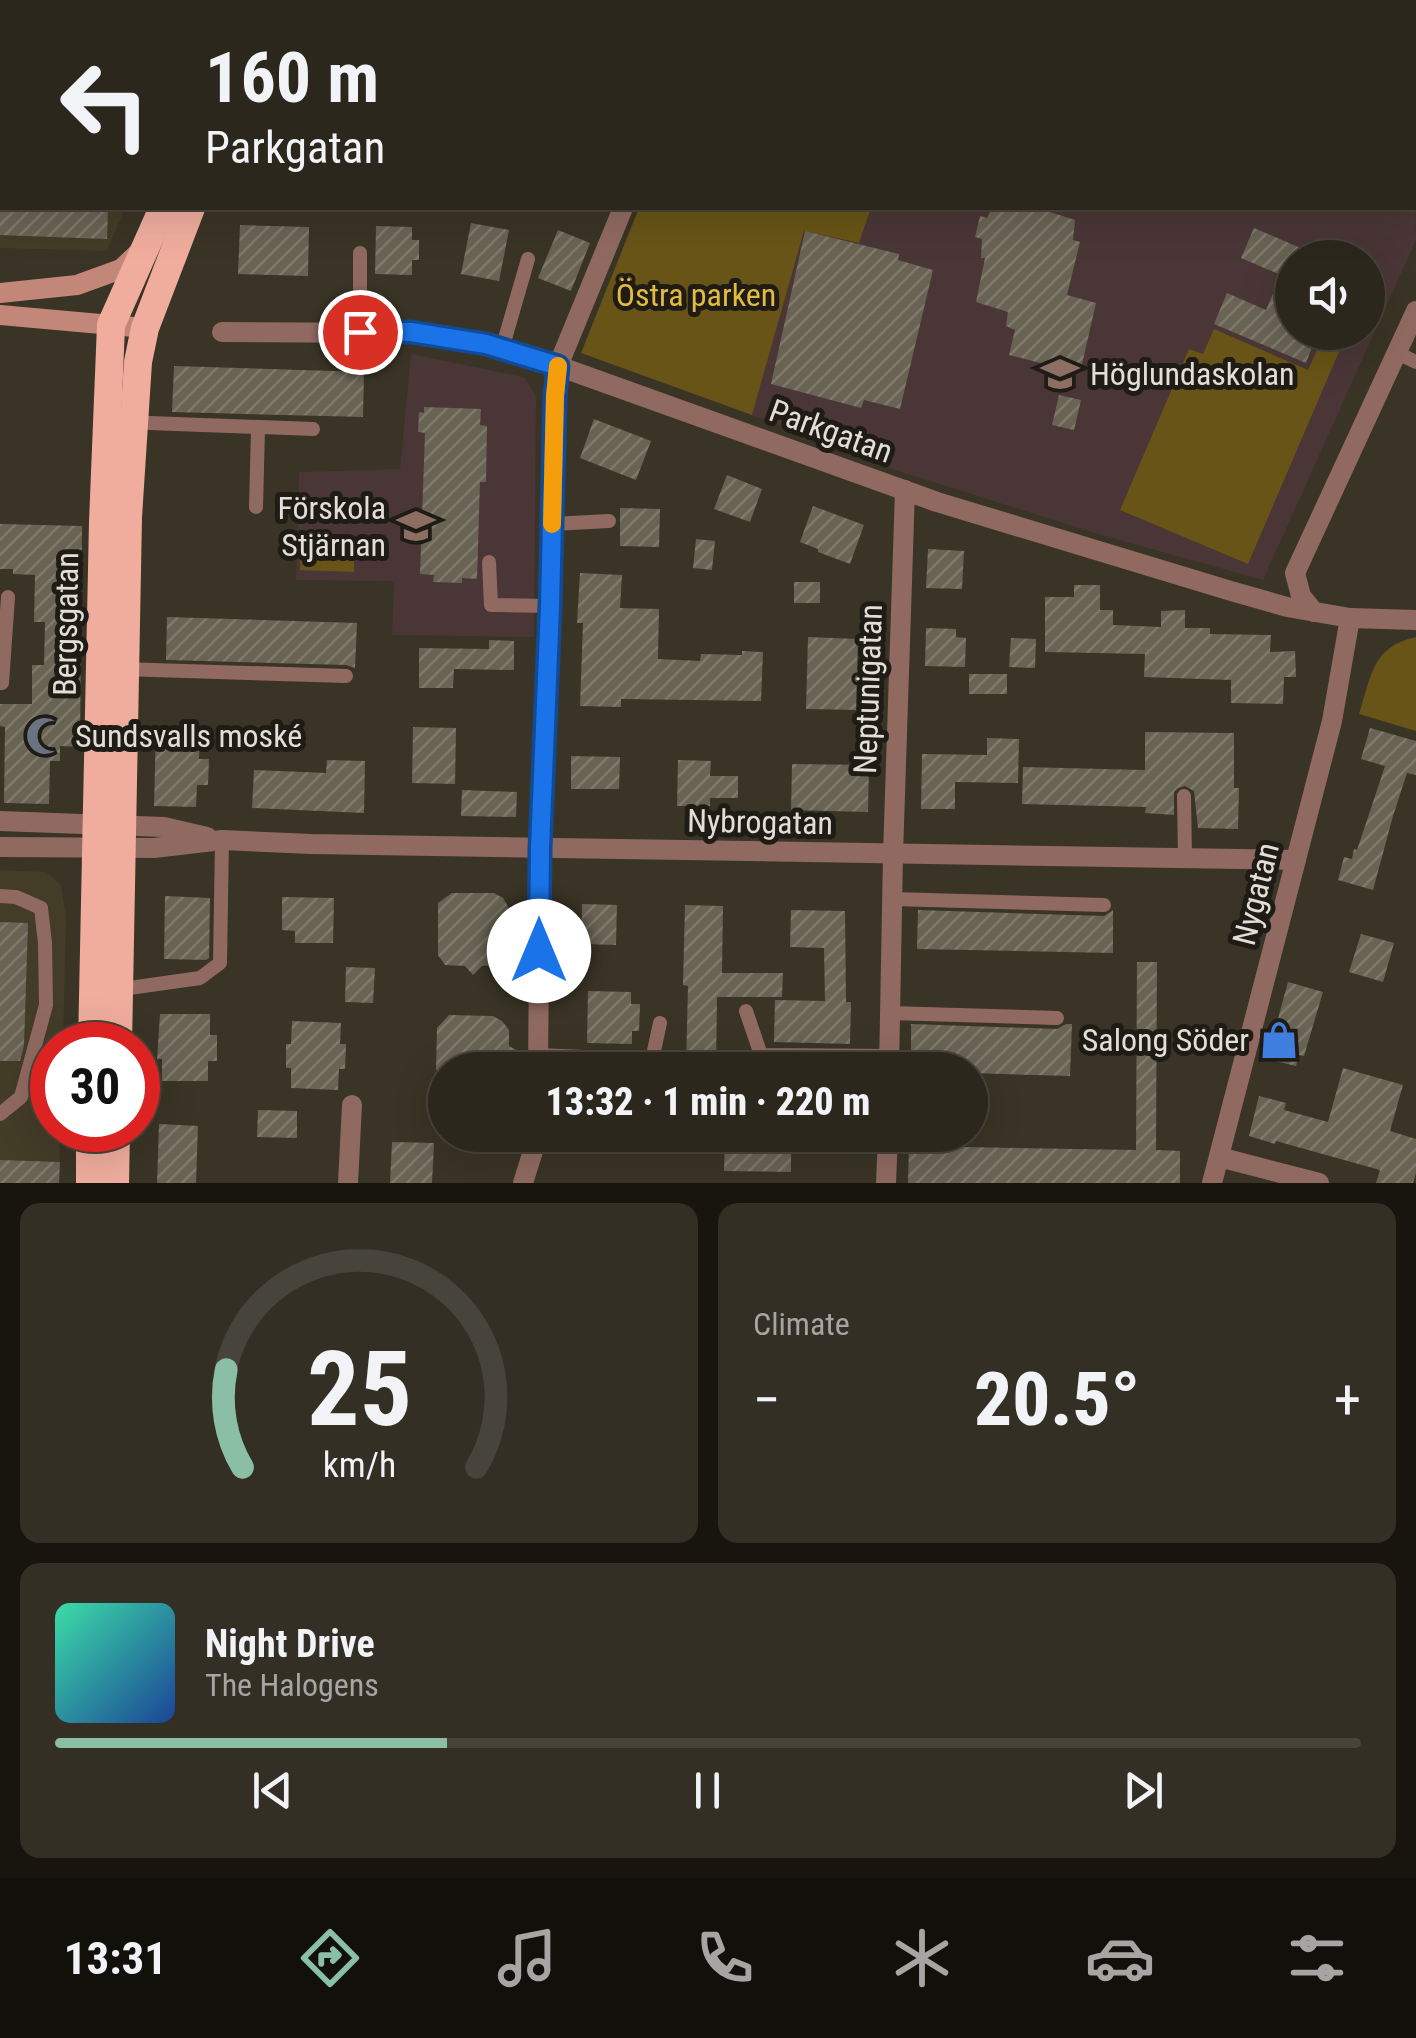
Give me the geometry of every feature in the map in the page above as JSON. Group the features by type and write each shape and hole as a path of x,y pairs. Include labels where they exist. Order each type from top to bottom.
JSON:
{"highway":[{"path":"128,321 146,245 162,210"},
{"path":"128,321 190,210"},
{"name":"Bergsgatan","path":"112,668 128,518 138,362 128,321"},
{"name":"Bergsgatan","path":"98,1022 106,990 112,668 106,420 128,321"},
{"name":"Bergsgatan","path":"106,990 113,1022"},
{"path":"90,1152 90,1183"},
{"path":"115,1183 116,1152"}],"main road":[{"path":"0,293 77,285 121,269 146,245"},
{"path":"0,315 128,321 117,297 102,289 77,285"}],"street":[{"path":"538,1052 540,848 555,396 558,366 622,210"},
{"path":"1314,612 1301,596 1295,574 1407,357 1416,311"},
{"name":"Parkgatan","path":"222,332 411,332 502,349 955,508 1231,591 1287,607 1350,618 1416,620"},
{"name":"Neptunigatan","path":"889,1052 905,490"},
{"name":"Nygatan","path":"1212,1183 1332,721 1350,618"},
{"name":"Nybrogatan","path":"0,821 109,837 154,848 222,840 1296,860"},
{"name":"Nybrogatan","path":"0,848 109,837"},
{"path":"348,1183 352,1105"},
{"path":"523,1183 533,1152"},
{"path":"886,1183 887,1152"},
{"path":"1219,1157 1319,1183"}],"lane":[{"path":"360,253 360,332"},
{"path":"502,349 528,259"},
{"path":"149,423 313,430"},
{"path":"256,508 258,429"},
{"path":"552,524 610,521"},
{"path":"488,562 491,605 550,606"},
{"path":"0,682 8,597"},
{"path":"112,668 346,676"},
{"path":"1184,796 1185,860"},
{"path":"106,990 200,978 220,963 222,840"},
{"path":"0,896 16,897 40,908 46,1004 21,1097 0,1114"},
{"path":"892,899 1104,905"},
{"path":"746,1012 760,1052"},
{"path":"890,1013 1057,1018"},
{"path":"654,1052 660,1023"}],"shaded area":[{"path":"0,210 124,210 107,251 0,248"},
{"name":"Höglundaskolan","path":"870,210 1416,210 1416,240 1385,309 1385,240 1275,240 1275,350 1366,350 1263,580 1098,534 889,468 752,415 804,231 859,243"},
{"name":"Förskola Stjärnan","path":"411,354 524,377 536,396 534,637 392,635 394,581 296,580 299,472 400,469"},
{"path":"0,870 46,872 61,885 66,917 64,1022 30,1022 30,1152 60,1152 59,1183 0,1183"}],"green space":[{"name":"Östra parken","path":"638,210 870,210 859,243 804,231 752,415 581,353"},
{"path":"1214,329 1308,370 1317,350 1340,350 1248,564 1120,510 1189,349 1203,354"},
{"path":"301,533 341,535 354,544 354,572 300,570"},
{"path":"1416,637 1416,731 1359,714 1375,665 1390,648"}],"building":[{"path":"0,210 108,210 107,239 0,235"},
{"path":"991,210 1050,210 1075,220 1073,240 1080,242 1067,295 1096,303 1080,373 1009,355 1015,330 1006,326 1008,312 976,302 985,258 981,258 982,239 975,237 980,216 987,218"},
{"path":"471,223 509,230 499,281 461,274"},
{"path":"240,225 309,227 308,276 238,274"},
{"path":"376,226 412,227 412,240 419,240 419,260 412,260 412,275 375,274"},
{"path":"1254,228 1282,240 1275,240 1275,272 1241,258"},
{"path":"558,230 590,243 571,291 538,278"},
{"path":"805,231 899,254 898,260 933,270 900,409 864,400 861,408 771,384"},
{"path":"1275,289 1275,350 1214,324 1227,293 1266,310"},
{"path":"1275,350 1311,350 1306,363"},
{"path":"174,366 364,372 363,417 172,412"},
{"path":"1059,395 1081,400 1074,430 1052,425"},
{"path":"424,407 481,409 480,425 487,426 486,482 480,482 477,579 462,578 462,583 433,582 434,575 420,574 425,433 418,432 419,412 424,413"},
{"path":"594,419 651,441 636,480 580,458"},
{"path":"727,475 762,489 750,522 714,509"},
{"path":"813,506 864,525 850,564 800,542"},
{"path":"620,508 660,509 659,547 620,546"},
{"path":"0,524 82,526 80,747 60,746 60,761 50,761 49,804 4,803 5,727 0,726 0,704 32,704 32,665 44,665 45,622 34,622 35,575 0,569"},
{"path":"696,539 715,541 712,570 693,568"},
{"path":"928,549 964,551 962,589 926,588"},
{"path":"580,573 622,575 620,608 659,609 658,659 700,661 701,654 763,652 761,701 621,699 621,707 580,706"},
{"path":"794,582 820,582 820,603 794,603"},
{"path":"1074,585 1100,585 1100,610 1113,610 1113,625 1161,627 1161,611 1185,610 1185,628 1210,628 1210,634 1271,635 1270,652 1295,651 1296,677 1284,677 1283,704 1231,703 1231,680 1144,677 1145,654 1045,652 1045,597 1074,597"},
{"path":"167,617 357,623 355,668 166,660"},
{"path":"926,628 956,629 956,637 966,638 965,667 925,666"},
{"path":"808,637 858,639 856,710 806,709"},
{"path":"1011,638 1036,639 1035,668 1009,667"},
{"path":"489,640 514,641 514,670 454,669 453,688 419,688 419,648 489,649"},
{"path":"969,674 1007,674 1007,694 969,694"},
{"path":"413,727 456,728 455,784 412,783"},
{"path":"1370,728 1416,741 1416,775 1407,773 1373,890 1338,880 1344,857 1352,859 1354,849 1357,850 1385,766 1361,759"},
{"path":"156,729 200,730 199,759 209,759 208,785 197,785 196,807 154,806"},
{"path":"1145,732 1234,733 1238,829 1198,828 1194,791 1185,786 1174,792 1174,815 1145,813 1146,807 1022,804 1023,767 1145,770"},
{"path":"987,738 1019,739 1018,783 955,782 955,809 921,809 922,754 987,755"},
{"path":"571,756 620,757 619,789 571,789"},
{"path":"327,760 365,761 364,813 252,808 254,770 326,773"},
{"path":"678,760 711,761 710,776 738,776 738,798 710,798 710,806 677,806"},
{"path":"792,764 869,765 868,812 791,810"},
{"path":"462,790 517,792 516,817 461,816"},
{"path":"452,893 494,893 509,908 509,921 524,928 510,935 505,958 482,966 473,975 465,966 445,965 438,955 438,903"},
{"path":"165,896 210,898 209,958 164,959"},
{"path":"282,897 334,898 333,943 295,943 295,931 282,930"},
{"path":"582,904 617,905 616,945 581,944"},
{"path":"685,905 723,906 722,973 783,973 782,997 717,997 716,1052 686,1052 688,986 683,985"},
{"path":"791,910 845,911 850,1044 774,1042 775,1000 825,1001 824,948 790,947"},
{"path":"918,910 1104,916 1113,910 1113,953 917,949"},
{"path":"0,922 28,923 24,1045 20,1061 0,1061"},
{"path":"1361,934 1394,943 1383,982 1349,972"},
{"path":"1137,962 1157,962 1156,1150 1180,1151 1180,1183 908,1183 909,1152 988,1152 988,1147 1136,1150"},
{"path":"346,967 375,968 373,1003 345,1002"},
{"path":"1288,982 1323,992 1304,1056 1299,1055 1296,1066 1267,1059"},
{"path":"588,991 631,992 631,1004 640,1004 639,1031 632,1031 632,1044 587,1043"},
{"path":"160,1014 210,1014 210,1035 217,1035 217,1061 208,1061 208,1081 162,1081"},
{"path":"449,1015 493,1016 509,1030 509,1046 520,1052 436,1052 437,1028"},
{"path":"292,1021 341,1023 340,1044 346,1044 345,1069 339,1069 338,1090 291,1088 286,1044 291,1044"},
{"path":"911,1024 1057,1029 1072,1024 1070,1076 988,1074 988,1052 911,1052"},
{"path":"1343,1068 1403,1085 1390,1131 1416,1139 1413,1183 1376,1183 1380,1170 1249,1136 1259,1096 1286,1103 1284,1110 1328,1122"},
{"path":"258,1110 297,1111 297,1138 257,1137"},
{"path":"160,1124 198,1126 196,1183 157,1183"},
{"path":"392,1142 428,1143 428,1152 434,1152 432,1183 390,1183"},
{"path":"725,1152 791,1152 791,1172 724,1171"},
{"path":"0,1160 60,1162 59,1183 0,1183"}],"slow traffic":[{"path":"552,524 558,366"}],"place":[{"name":"Höglundaskolan","path":"1060,374"},
{"name":"Förskola Stjärnan","path":"416,526"},
{"name":"Sundsvalls moské","path":"45,736"},
{"name":"Salong Söder","path":"1279,1040"}],"route":[{"path":"360,332 411,332 486,344 558,366 539,951"}]}
